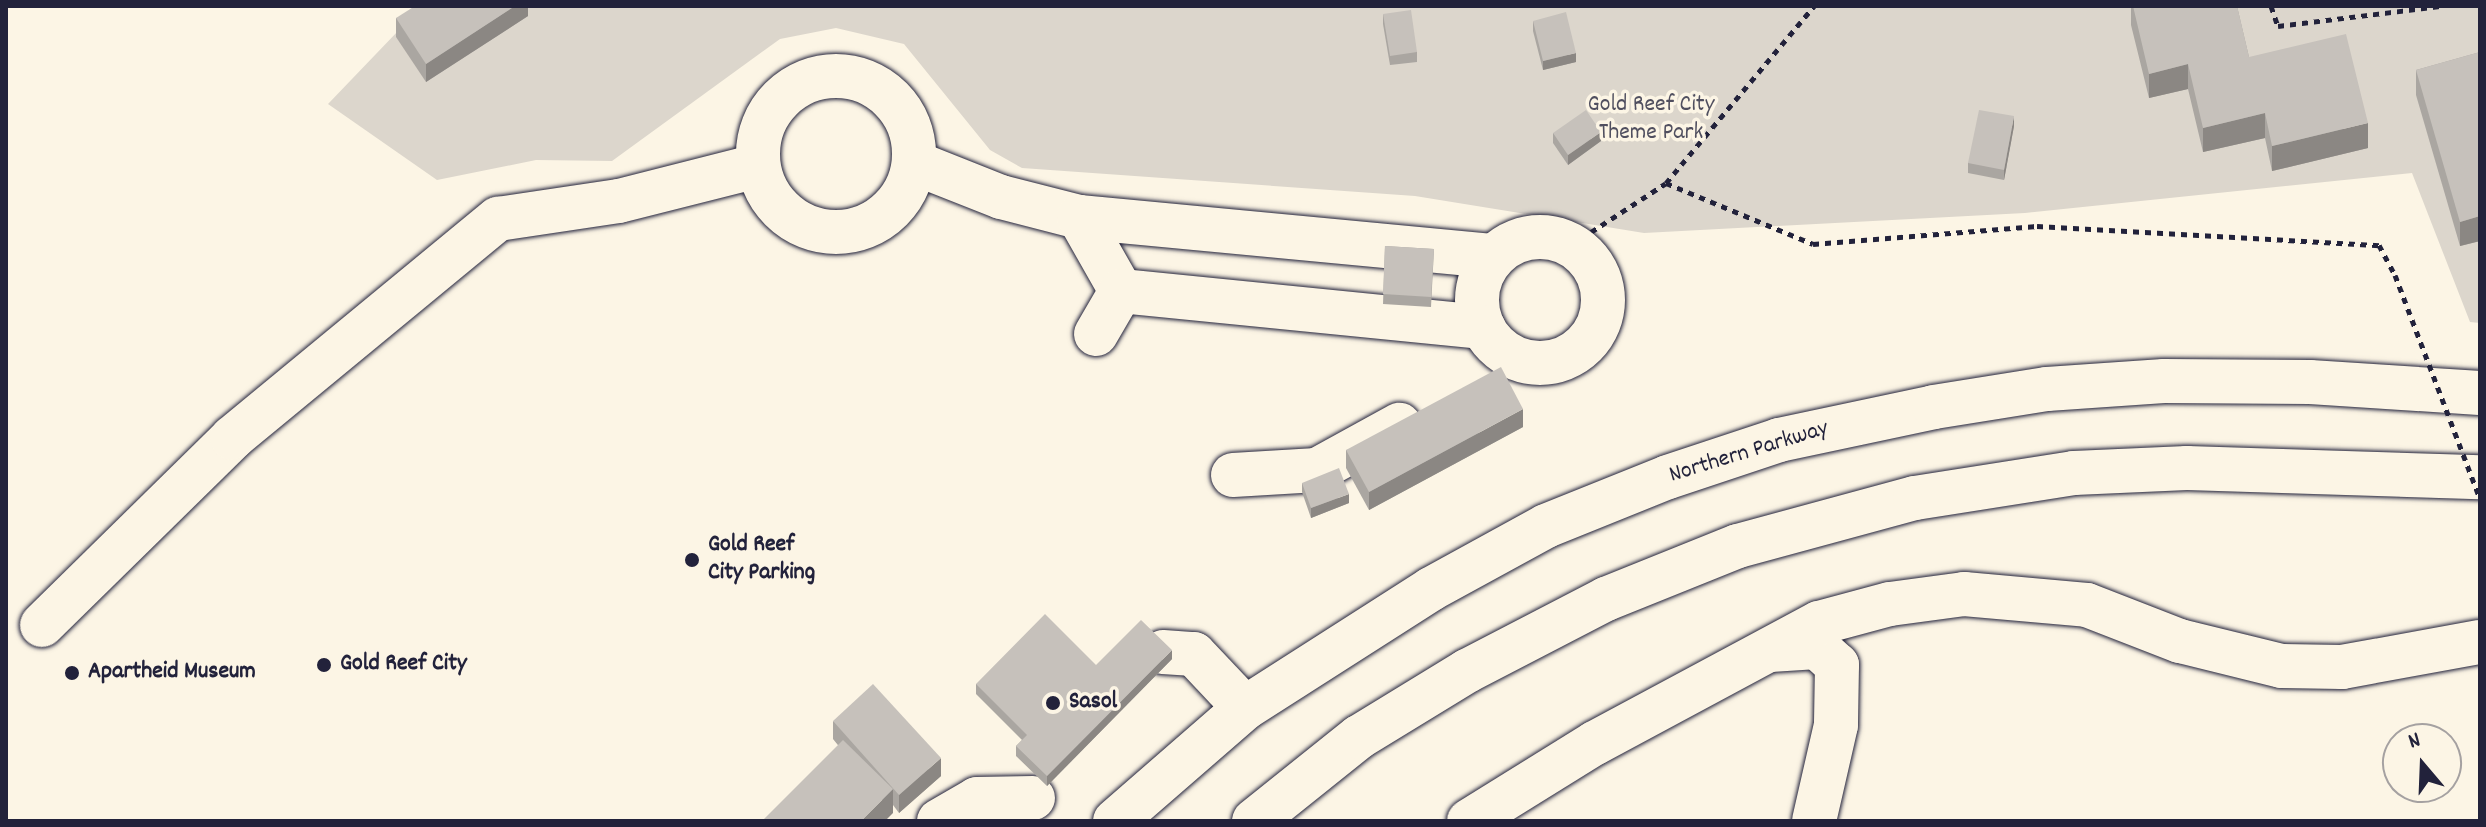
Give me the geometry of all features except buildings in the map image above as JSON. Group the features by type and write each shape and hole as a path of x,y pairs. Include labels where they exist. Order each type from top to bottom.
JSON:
{"main road":[{"path":"834,76 860,79 884,91 902,111 913,136 915,163 908,187 875,223 851,232 827,233 802,226 782,212 757,166 767,116 784,95 807,82 834,76"},
{"path":"915,163 1001,197 1079,217 1494,256 1531,237 1571,245 1593,266 1604,295 1593,335 1578,350 1560,360 1518,359 1500,349 1483,327 1477,293 1494,256"},
{"path":"42,625 232,438 498,219 619,201 757,166"},
{"path":"1079,217 1121,291"},
{"path":"1121,291 1483,327"},
{"path":"1096,334 1121,291"},
{"name":"Northern Parkway","path":"1115,821 1245,708 1431,589 1546,526 1668,477 1855,420 2047,389 2164,381 2310,382 2480,393"},
{"path":"1233,475 1317,470 1439,404"},
{"path":"1254,821 1359,737 1467,671 1606,599 1738,546 1915,498 2074,473 2187,468 2480,477"},
{"path":"1469,821 1595,743 1819,623 1890,604 1964,594 2087,605 2180,641 2282,666 2342,667 2480,642"},
{"path":"1768,650 1817,647 1837,665 1836,725 1814,821"},
{"path":"1163,652 1194,654 1245,708"},
{"path":"2341,693 2385,661"},
{"path":"939,821 977,799 1039,796"}],"path":[{"path":"1571,245 1666,183 1814,6"},
{"path":"2271,6 2278,26 2440,6"},
{"path":"1666,183 1813,244 2037,226 2379,245 2395,275 2480,499"}],"green space":[{"name":"Gold Reef City Theme Park","path":"422,6 2480,6 2480,323 2470,322 2412,173 2025,213 1644,233 1415,196 1022,168 990,150 904,44 836,28 780,39 612,161 536,160 437,180 328,104"}],"place":[{"name":"Gold Reef City Parking","path":"692,560"},
{"name":"Gold Reef City","path":"324,665"},
{"name":"Apartheid Museum","path":"72,673"},
{"name":"Sasol","path":"1053,703"}]}
